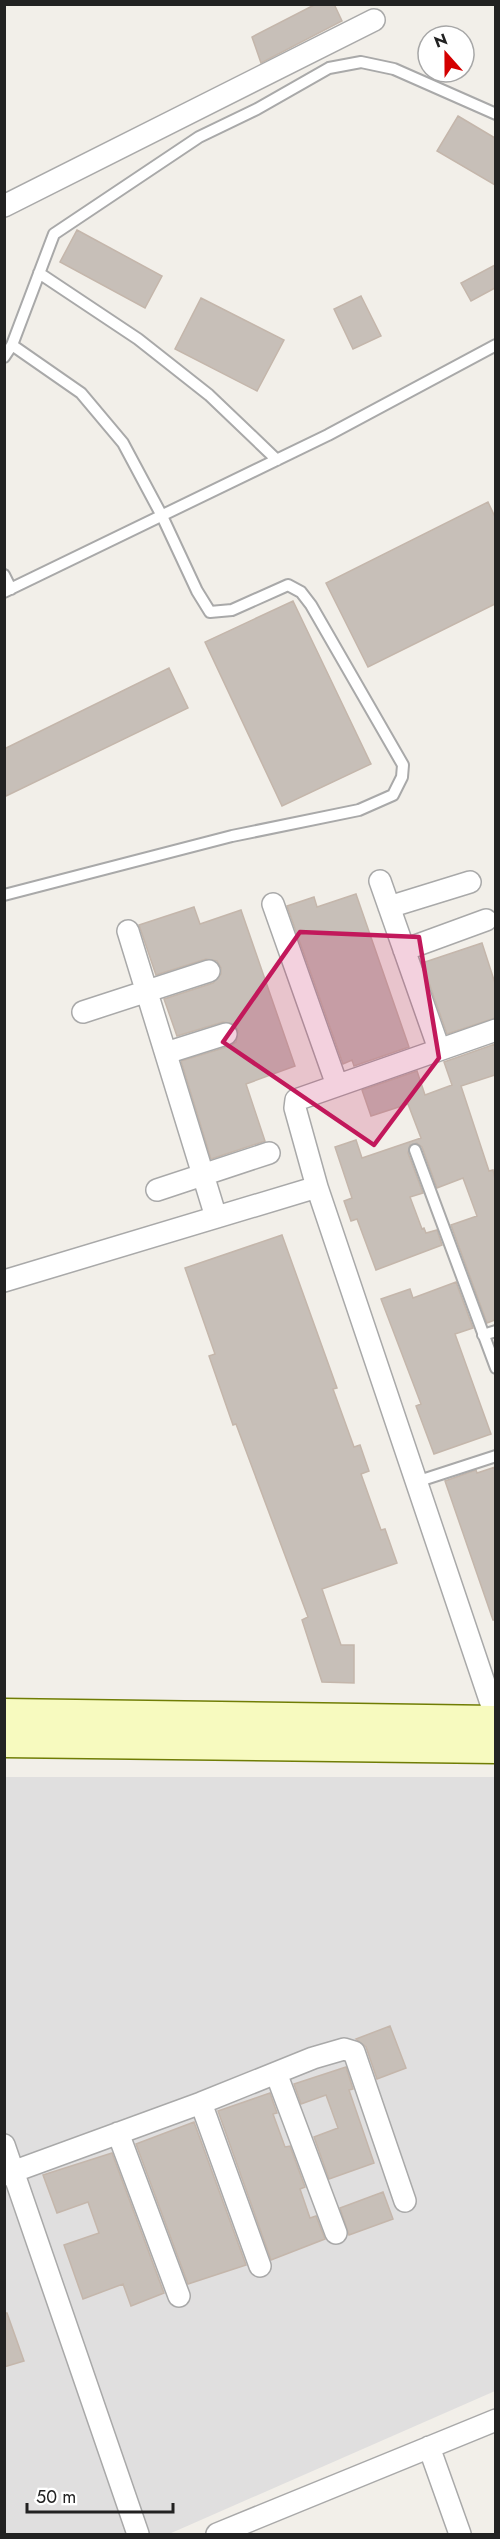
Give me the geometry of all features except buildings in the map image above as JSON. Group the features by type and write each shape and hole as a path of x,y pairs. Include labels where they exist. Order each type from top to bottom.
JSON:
{"street":[{"path":"4,206 374,20"},
{"path":"380,881 439,1049"},
{"path":"389,907 470,882"},
{"path":"273,904 337,1085"},
{"path":"404,950 486,920"},
{"path":"128,931 216,1217"},
{"path":"83,1012 209,971"},
{"path":"4,1713 495,1719 317,1187 296,1108 296,1100 495,1030"},
{"path":"166,1053 226,1034"},
{"path":"157,1190 269,1153"},
{"path":"4,1281 317,1187"},
{"path":"4,1742 495,1748"},
{"path":"9,2173 201,2103 313,2058 344,2049 354,2052 405,2201"},
{"path":"276,2073 336,2233"},
{"path":"201,2103 260,2266"},
{"path":"118,2133 179,2296"},
{"path":"4,2145 9,2173 138,2535"},
{"path":"217,2535 495,2420"},
{"path":"429,2447 460,2535"}],"lane":[{"path":"4,357 12,345 54,234 199,137 257,109 329,68 361,62 394,69 495,114"},
{"path":"39,273 138,339 209,395 277,460"},
{"path":"4,894 232,836 359,810 393,795 402,777 402,765 311,605 301,592 288,585 232,610 210,612 197,591 162,516 123,443 81,393 12,345"},
{"path":"4,575 8,590 277,460 495,345"},
{"path":"415,1150 495,1368"},
{"path":"483,1335 495,1331"},
{"path":"416,1482 495,1456"}],"highlighted area":[{"path":"300,932 419,937 439,1058 374,1145 223,1042"}],"shaded area":[{"path":"5,1777 495,1777 495,2391 169,2534 5,2534"}]}
